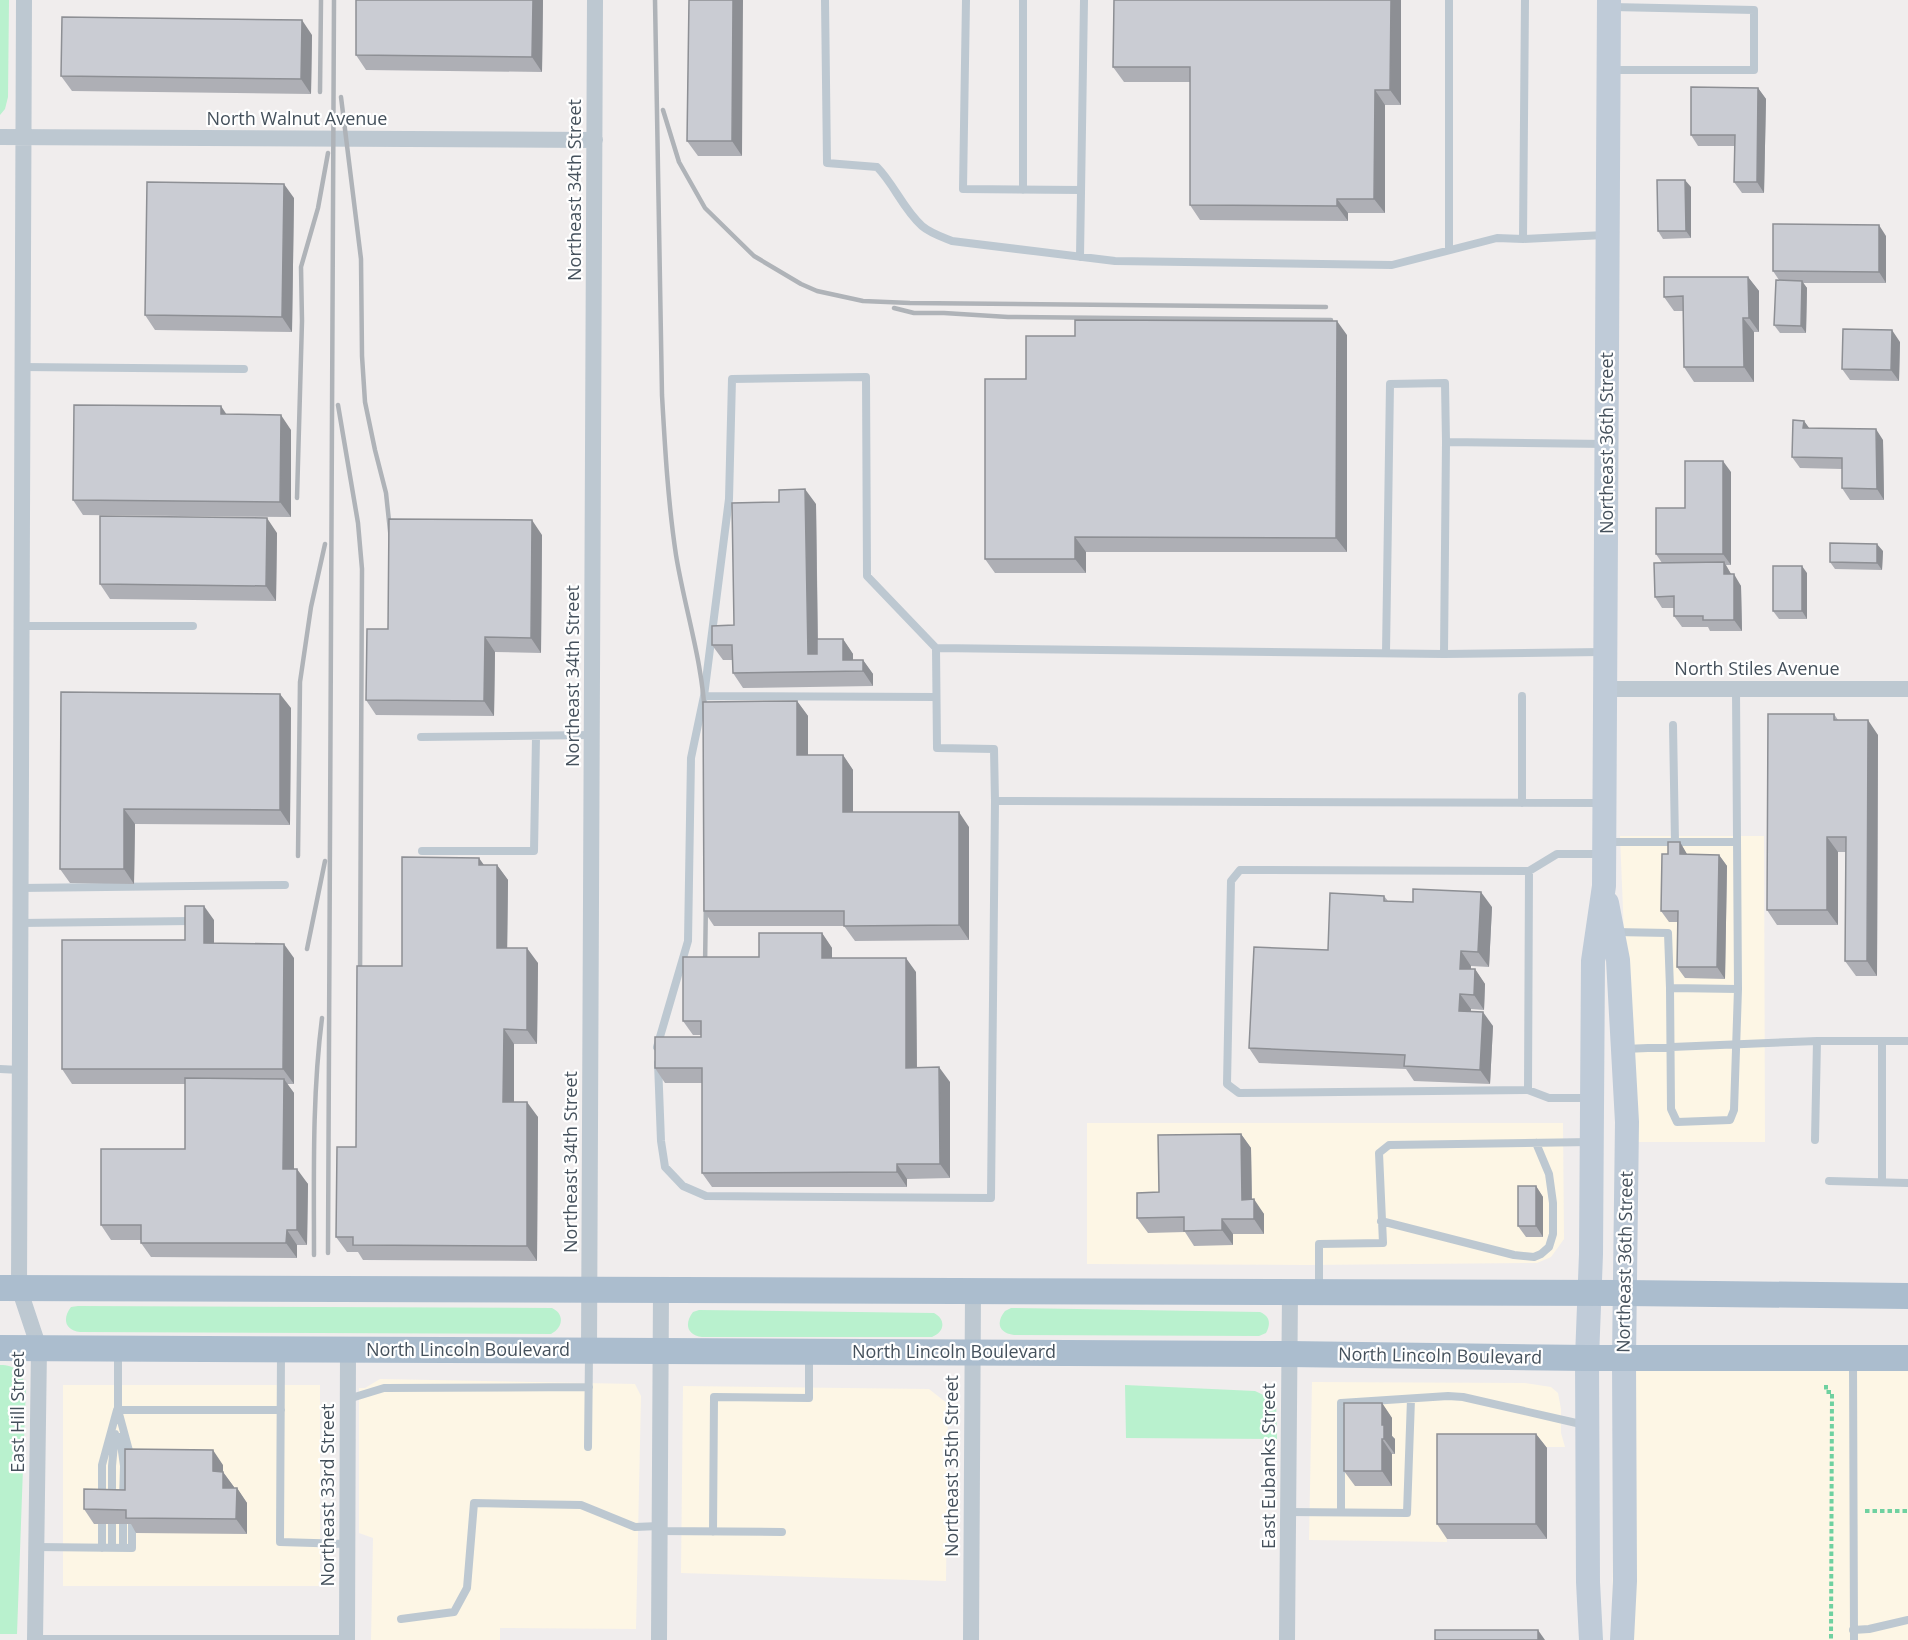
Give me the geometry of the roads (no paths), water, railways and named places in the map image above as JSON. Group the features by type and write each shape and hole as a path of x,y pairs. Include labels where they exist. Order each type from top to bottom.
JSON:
{"main road":[{"name":"Northeast 36th Street","path":"1591,1640 1588,1582 1587,1358 1590,1294 1593,961 1604,886 1609,3"},
{"name":"Northeast 36th Street","path":"1604,886 1618,960 1627,1122 1622,1640"},
{"path":"9,1287 1908,1296"},
{"name":"North Lincoln Boulevard","path":"0,1348 1908,1358"}],"street":[{"name":"East Hill Street","path":"24,0 20,1070 9,1287 39,1348 35,1639"},
{"name":"Northeast 34th Street","path":"589,1351 595,0"},
{"name":"North Walnut Avenue","path":"0,137 595,140"},
{"name":"North Stiles Avenue","path":"1606,689 1908,689"},
{"path":"659,1640 661,1291"},
{"name":"Northeast 35th Street","path":"971,1640 974,1292"},
{"name":"East Eubanks Street","path":"1287,1640 1290,1292"},
{"name":"Northeast 33rd Street","path":"347,1640 348,1350"}],"lane":[{"path":"825,0 827,164 877,167 922,226 952,241 1115,261 1392,265 1497,238 1608,235"},
{"path":"966,0 963,189 1081,190"},
{"path":"1023,0 1023,190"},
{"path":"1080,257 1084,0"},
{"path":"1449,0 1449,250"},
{"path":"1523,239 1525,0"},
{"path":"1609,70 1755,70 1754,0"},
{"path":"1609,3 1754,10"},
{"path":"22,367 244,369"},
{"path":"866,377 867,576 936,648 937,748 994,749 991,1198 706,1196 683,1186 665,1167 661,1141 657,1047 688,941 691,758 704,696 729,498 732,379 866,377"},
{"path":"1386,653 1390,384 1445,383 1444,654"},
{"path":"1446,442 1607,444"},
{"path":"21,626 194,626"},
{"path":"936,648 1444,654 1606,652"},
{"path":"1613,932 1668,933 1671,1109 1677,1122 1730,1120 1734,1110 1738,989 1736,689"},
{"path":"704,696 936,697"},
{"path":"1522,696 1522,803"},
{"path":"1673,725 1675,842"},
{"path":"421,737 592,735"},
{"path":"422,851 534,851 536,737"},
{"path":"995,801 1605,803"},
{"path":"1591,1098 1549,1098 1528,1090 1239,1093 1227,1084 1231,881 1240,870 1529,871 1557,854 1675,842 1737,842"},
{"path":"1528,1090 1529,871"},
{"path":"20,888 285,885"},
{"path":"20,923 192,921"},
{"path":"1670,988 1738,989"},
{"path":"1623,1049 1817,1041 1908,1041"},
{"path":"1815,1140 1817,1041"},
{"path":"1882,1041 1882,1182"},
{"path":"0,1069 20,1070"},
{"path":"1319,1292 1319,1244 1383,1243 1379,1153 1389,1145 1591,1142"},
{"path":"1381,1221 1514,1255 1534,1257 1541,1254 1549,1247 1553,1234 1553,1203 1549,1174 1536,1143"},
{"path":"1829,1181 1908,1183"},
{"path":"118,1349 117,1410 124,1466 123,1504"},
{"path":"281,1349 280,1542 348,1544"},
{"path":"588,1447 589,1351"},
{"path":"713,1532 714,1397 809,1398 809,1351"},
{"path":"1853,1358 1854,1640"},
{"path":"348,1399 384,1388 589,1387"},
{"path":"1341,1512 1341,1403 1463,1397 1588,1426"},
{"path":"1288,1512 1407,1513 1411,1399"},
{"path":"117,1410 281,1410"},
{"path":"117,1410 133,1466 133,1495"},
{"path":"107,1504 102,1465 117,1410"},
{"path":"401,1619 454,1612 467,1588 474,1503 581,1504 634,1527 713,1532 782,1532"},
{"path":"102,1524 102,1548"},
{"path":"112,1524 112,1548"},
{"path":"36,1547 132,1548 128,1524"},
{"path":"1853,1630 1869,1629 1908,1620"},
{"path":"35,1639 347,1640"}],"railway":[{"path":"320,92 321,0"},
{"path":"328,1253 334,0"},
{"path":"655,0 662,395 666,455 676,555 701,677 705,718"},
{"path":"341,97 361,259 365,402 386,493 391,540"},
{"path":"663,110 679,162 705,208 754,256 817,291 863,301 910,303 1326,307"},
{"path":"297,498 302,321 301,267 318,208 328,153"},
{"path":"894,308 914,313 1008,317 1331,320"},
{"path":"338,405 358,523 362,569 360,983"},
{"path":"298,856 300,682 311,607 325,544"},
{"path":"307,949 325,861"},
{"path":"705,967 706,898"},
{"path":"314,1255 315,1107 322,1018"}]}
